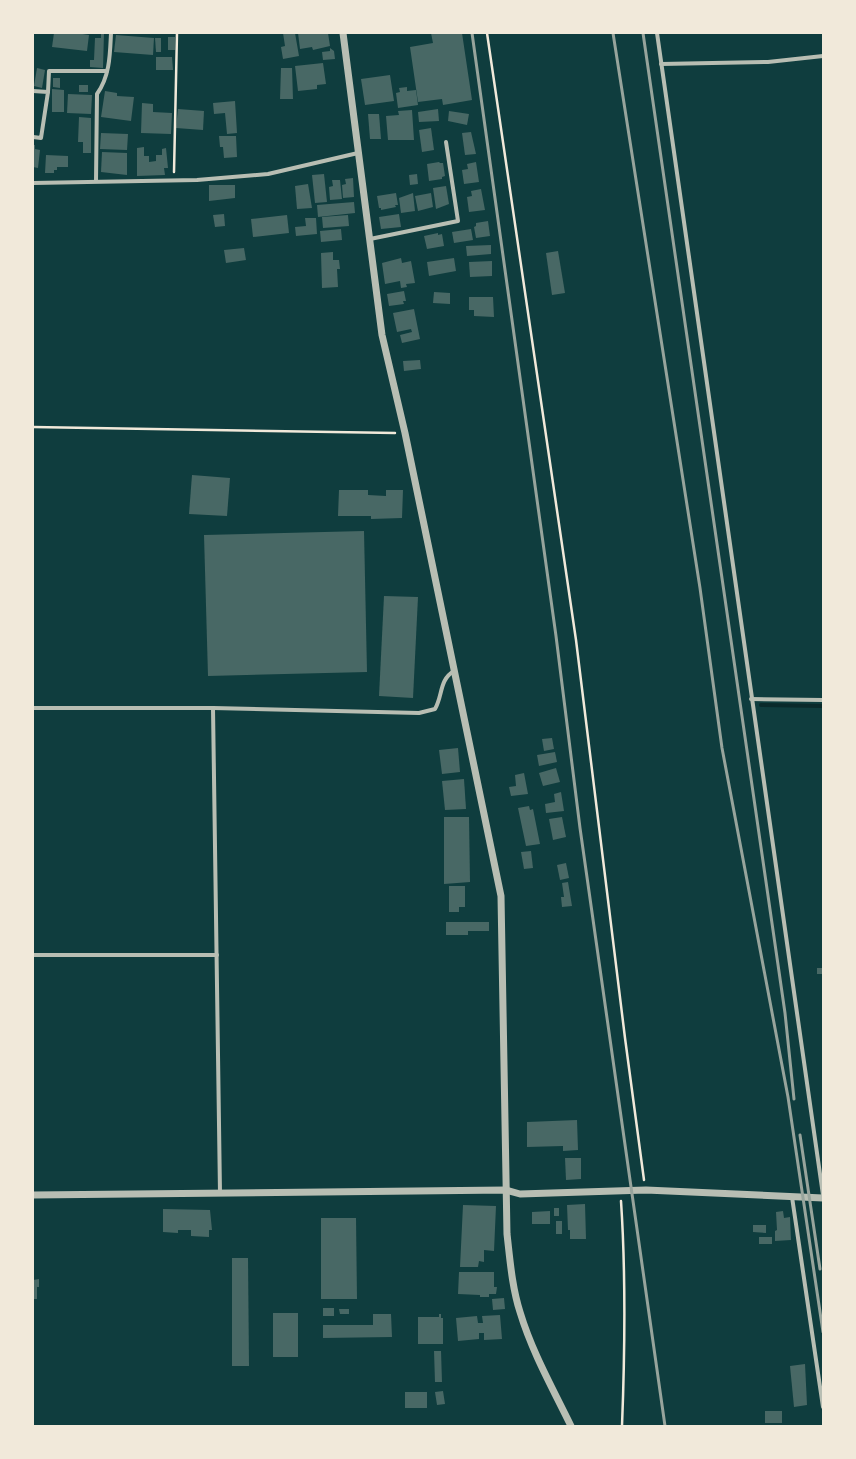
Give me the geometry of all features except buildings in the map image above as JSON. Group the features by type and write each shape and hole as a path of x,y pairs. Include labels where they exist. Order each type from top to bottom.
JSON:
{"street":[{"path":"96,181 97,94 104,85 108,71 111,33"},
{"path":"343,33 382,335 405,433 501,896 507,1234 511,1274 520,1313 541,1364 571,1426"},
{"path":"33,1195 506,1190 520,1194 646,1190 792,1197 823,1196 657,33"},
{"path":"661,64 768,62 823,56"},
{"path":"33,137 41,138 48,92 49,71 108,71"},
{"path":"33,91 48,92"},
{"path":"370,239 458,221 446,142"},
{"path":"33,183 197,180 268,174 358,153"},
{"path":"33,708 213,708 419,713 430,711 437,705 440,688 447,675 454,671"},
{"path":"751,699 823,700"},
{"path":"213,708 220,1194"},
{"path":"33,955 217,955"},
{"path":"792,1197 823,1408"}],"path":[{"path":"174,180 177,33"},
{"path":"487,33 576,640 624,1031 646,1190"},
{"path":"33,427 405,433"},
{"path":"620,1192 625,1258 626,1306 622,1426"}],"waterway":[{"path":"761,705 823,706"}],"railway":[{"path":"472,33 556,636 580,828 665,1426"},
{"path":"613,33 700,588 722,748 788,1097 823,1332"},
{"path":"643,33 785,1013 794,1099"},
{"path":"800,1135 820,1269"}]}
